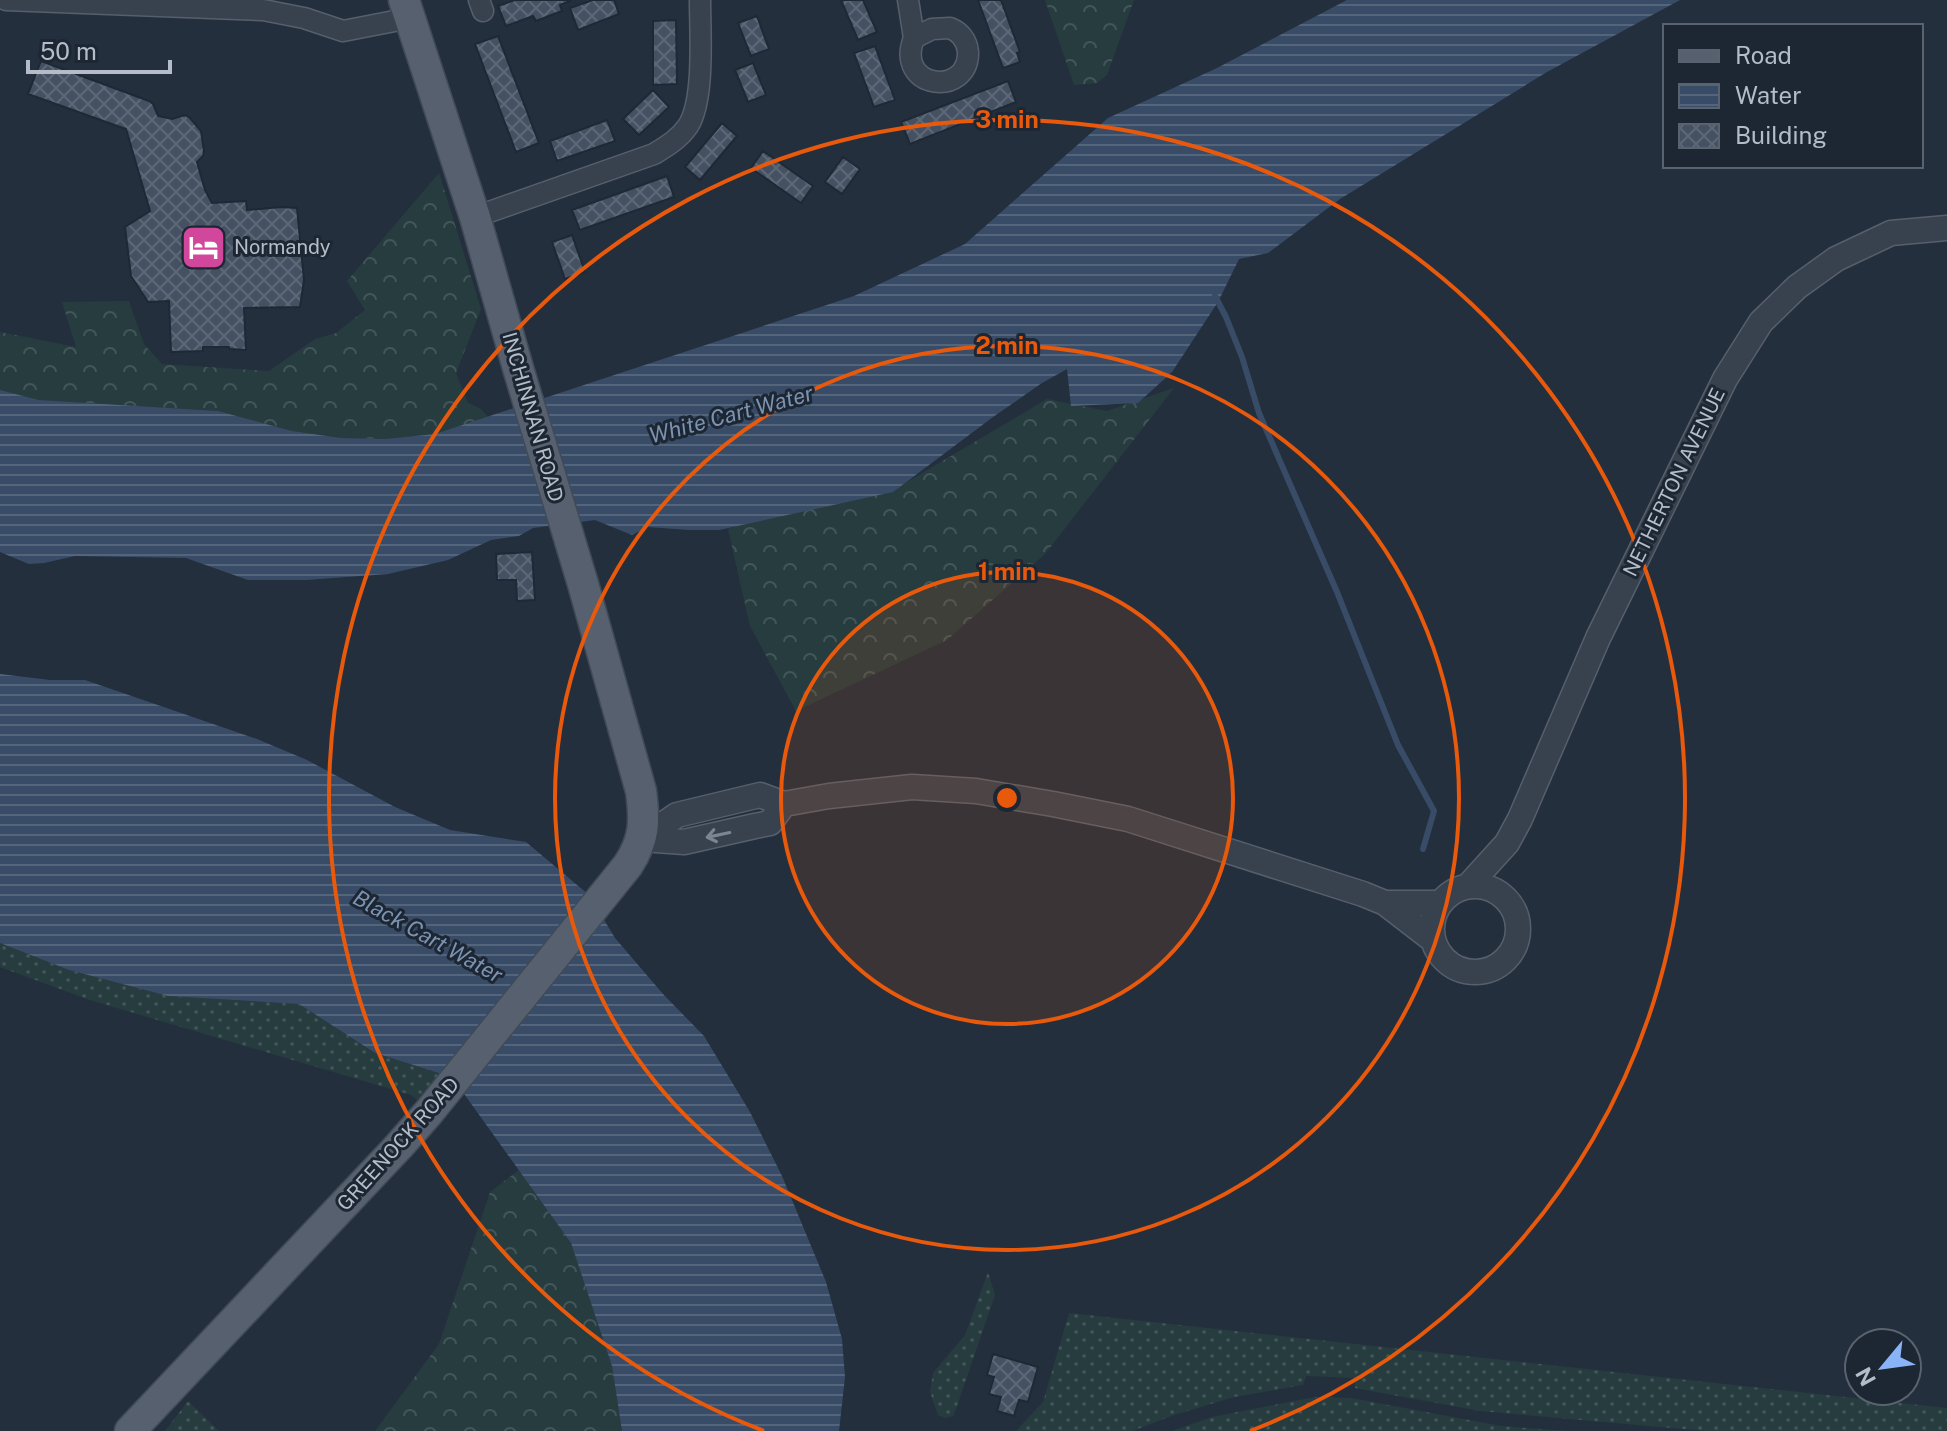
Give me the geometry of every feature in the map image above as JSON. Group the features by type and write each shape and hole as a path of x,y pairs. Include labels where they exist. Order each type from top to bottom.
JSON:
{"main road":[{"name":"INCHINNAN ROAD","path":"407,9 475,217 583,584 641,791 642,839"},
{"name":"GREENOCK ROAD","path":"130,1431 429,1112 621,875 642,839"}],"street":[{"path":"6,0 263,10 304,18 343,31 407,9"},
{"path":"475,217 654,154 675,141 689,125 697,104 700,0"},
{"path":"908,0 914,38"},
{"name":"NETHERTON AVENUE","path":"1468,886 1507,843 1520,819 1605,624 1725,379 1761,322 1797,287 1836,259 1891,233 1947,228"},
{"path":"642,839 684,842 770,823 784,804 829,796 912,787 976,791 1128,819 1385,903 1440,903"},
{"name":"NETHERTON AVENUE","path":"1503,895 1507,843"},
{"path":"1385,903 1433,940 1444,959 1465,971 1490,970 1501,964 1516,943 1517,917 1503,895 1492,889 1468,886 1453,892 1440,903 1434,914 1433,940"}],"green space":[{"path":"1045,0 1134,0 1107,75 1097,83 1074,85"},
{"path":"439,173 481,309 456,373 468,403 481,409 488,417 435,434 385,439 341,438 292,431 218,411 39,400 0,390 0,332 76,347 62,302 129,301 144,344 162,364 269,371 315,339 336,333 365,310 347,281"},
{"path":"1174,388 1045,554 947,640 796,711 750,626 728,529 763,516 907,482 1047,399 1107,411"},
{"path":"0,943 69,970 168,996 299,1004 374,1053 445,1074 419,1102 411,1095 90,1000 0,967"},
{"path":"519,1170 571,1243 612,1366 622,1431 375,1431 439,1344 490,1192"},
{"path":"988,1272 995,1295 956,1409 953,1416 945,1418 938,1415 930,1392 933,1373 965,1335"},
{"path":"1069,1313 1843,1397 1843,1407 1947,1408 1947,1431 1706,1431 1480,1411 1355,1388 1354,1378 1306,1376 1303,1385 1234,1397 1133,1431 1016,1431 1043,1402"},
{"path":"1315,1397 1351,1398 1501,1426 1567,1431 1172,1431 1212,1417"},
{"path":"188,1401 219,1431 165,1431"}],"water":[{"name":"White Cart Water","path":"1347,0 1680,0 1547,72 1340,199 1268,253 1239,259 1218,302 1172,372 1138,403 1071,406 1067,369 993,417 893,492 719,530 648,527 632,535 595,520 533,528 519,536 491,540 448,560 388,574 306,580 248,580 186,558 75,556 29,564 0,552 0,390 39,400 218,411 292,431 341,438 385,439 435,434 854,296 965,244 1108,118 1217,68"},
{"name":"Black Cart Water","path":"0,674 50,680 85,680 257,739 307,760 395,807 450,830 526,842 589,895 615,938 704,1036 750,1112 782,1176 826,1282 842,1339 845,1377 839,1431 622,1431 612,1366 571,1243 452,1077 375,1053 299,1004 168,996 69,970 0,943"}],"building":[{"path":"515,0 570,1 560,5 562,11 536,21 533,16 506,26 498,6"},
{"path":"593,0 614,0 619,14 578,30 570,8"},
{"path":"841,0 863,0 877,32 858,40"},
{"path":"978,0 1001,0 1020,52 1017,53 1020,62 1003,68"},
{"path":"757,16 769,49 751,56 738,23"},
{"path":"676,20 677,84 653,85 653,21"},
{"path":"498,36 539,143 516,152 475,44"},
{"path":"875,46 895,100 874,107 854,53"},
{"path":"41,61 149,101 158,116 172,119 185,115 190,118 201,131 204,151 197,162 212,203 246,201 247,210 297,208 304,280 300,307 244,308 246,350 203,347 203,351 171,352 169,301 148,302 131,276 125,227 150,211 126,129 28,94"},
{"path":"753,63 766,95 748,102 735,70"},
{"path":"1008,81 1016,102 910,144 901,122"},
{"path":"653,90 669,107 639,135 623,119"},
{"path":"607,120 615,141 557,161 550,141"},
{"path":"722,123 737,136 700,180 685,167"},
{"path":"763,151 813,186 801,203 751,168"},
{"path":"843,157 860,169 842,194 825,182"},
{"path":"667,176 674,197 580,230 572,210"},
{"path":"572,235 585,272 565,279 552,242"},
{"path":"532,552 535,600 517,601 516,580 497,580 496,554"},
{"path":"993,1354 1038,1367 1028,1402 1019,1400 1014,1416 997,1411 1001,1397 989,1394 994,1377 987,1375"}],"waterway":[{"path":"1215,296 1242,357 1259,413 1337,592 1398,745 1434,811 1423,849"}],"place":[{"name":"Normandy","path":"203,247"}]}
